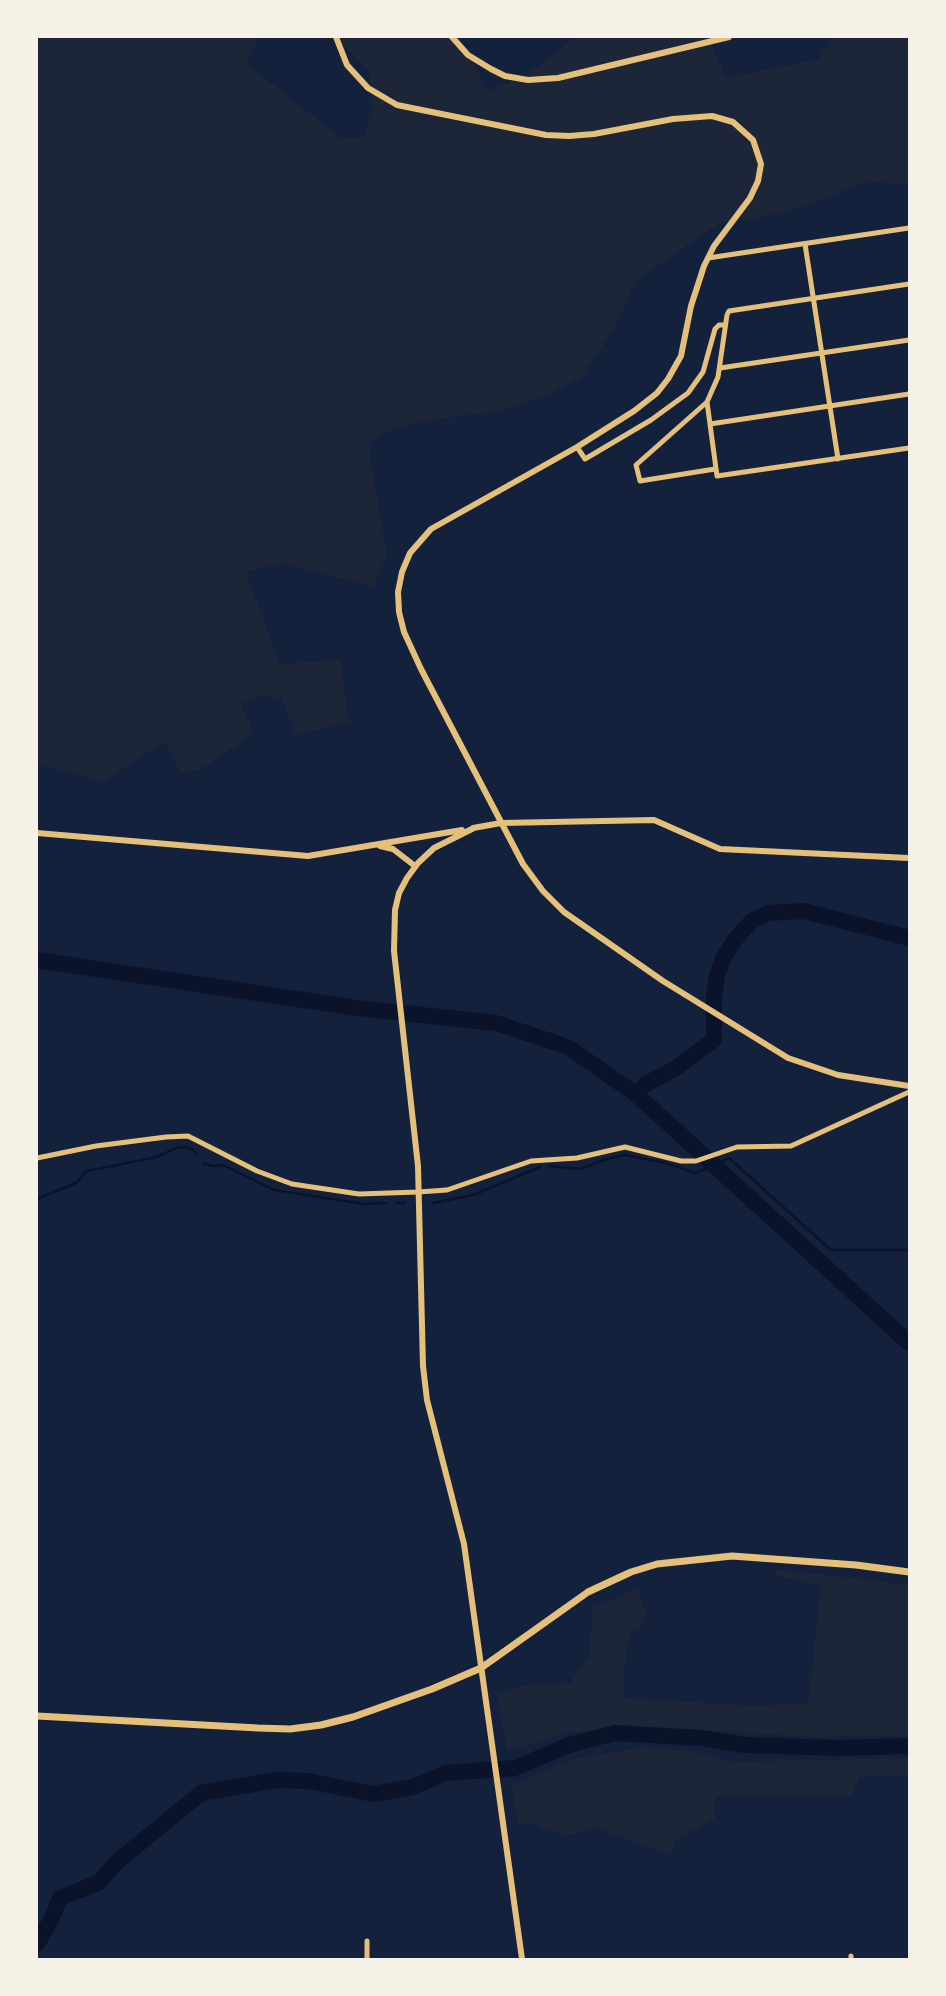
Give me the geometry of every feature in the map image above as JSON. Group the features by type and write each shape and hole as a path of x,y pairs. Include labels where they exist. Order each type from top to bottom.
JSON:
{"main road":[{"path":"37,1716 244,1727 306,1727 354,1717 481,1668 588,1592 631,1572 657,1564 732,1556 845,1564 909,1572"}],"street":[{"path":"336,37 347,65 368,88 397,105 546,135 569,136 712,116 733,122 753,140 760,158 760,173 750,198 708,258 695,292 681,356 668,379 643,405 577,447 430,529 410,553 399,582 399,612 408,642 523,864 543,891 564,912 718,1016 800,1063 838,1075 909,1086"},
{"path":"452,37 468,55 491,69 505,76 528,80 558,78 729,37"},
{"path":"708,258 909,228"},
{"path":"805,244 838,459"},
{"path":"715,470 640,481 636,465 707,402 720,368 729,311 909,284"},
{"path":"577,447 585,458 651,420 688,393 703,372 715,329 725,325"},
{"path":"720,368 909,340"},
{"path":"710,424 909,394"},
{"path":"707,402 717,476 909,448"},
{"path":"37,832 309,856 502,823 654,820 720,849 909,858"},
{"path":"474,828 434,848 415,866 399,893 393,925 418,1166 423,1366 427,1400 464,1544 522,1959"},
{"path":"375,845 393,849 415,866"},
{"path":"37,1158 96,1146 188,1136 257,1171 292,1184 359,1194 447,1190 531,1161 578,1158 625,1147 681,1161 696,1161 737,1147 790,1146 909,1092"},
{"path":"367,1941 367,1959"}],"shaded area":[{"path":"37,37 259,37 247,64 341,138 363,138 372,114 369,70 335,37 456,37 475,65 487,91 519,80 574,37 708,37 726,78 819,59 832,37 909,37 909,186 868,181 779,214 719,223 635,282 617,324 582,377 545,397 500,411 437,419 394,429 368,443 387,554 374,587 283,563 246,572 280,664 340,660 349,722 296,735 281,698 263,696 240,703 254,733 201,769 181,773 164,742 102,782 37,763"},
{"path":"775,1569 909,1585 909,1735 820,1737 651,1728 569,1732 507,1751 497,1695 519,1686 570,1683 589,1655 593,1608 638,1587 646,1614 643,1625 630,1632 623,1698 755,1706 808,1703 821,1585 776,1576"},
{"path":"646,1747 696,1752 735,1762 909,1758 909,1776 859,1777 852,1796 715,1796 715,1819 673,1841 673,1855 593,1827 575,1835 546,1831 534,1823 518,1826 511,1785 577,1758"}],"waterway":[{"path":"644,1085 676,1068 714,1040 717,976 724,956 752,921 768,913 804,911 909,938"},
{"path":"37,960 357,1008 496,1023 568,1047 637,1095 909,1343"},
{"path":"37,1199 76,1183 87,1171 157,1157 176,1148 186,1147 197,1154"},
{"path":"549,1166 581,1169 625,1155 696,1173 729,1158 831,1250 909,1250"},
{"path":"203,1163 223,1165 274,1190 364,1204 386,1203"},
{"path":"433,1203 473,1195 540,1167"},
{"path":"396,1203 405,1203"},
{"path":"37,1944 60,1898 98,1883 118,1861 201,1793 277,1780 308,1781 373,1794 413,1787 445,1773 515,1768 569,1745 615,1733 701,1738 745,1745 838,1748 909,1746"}]}
